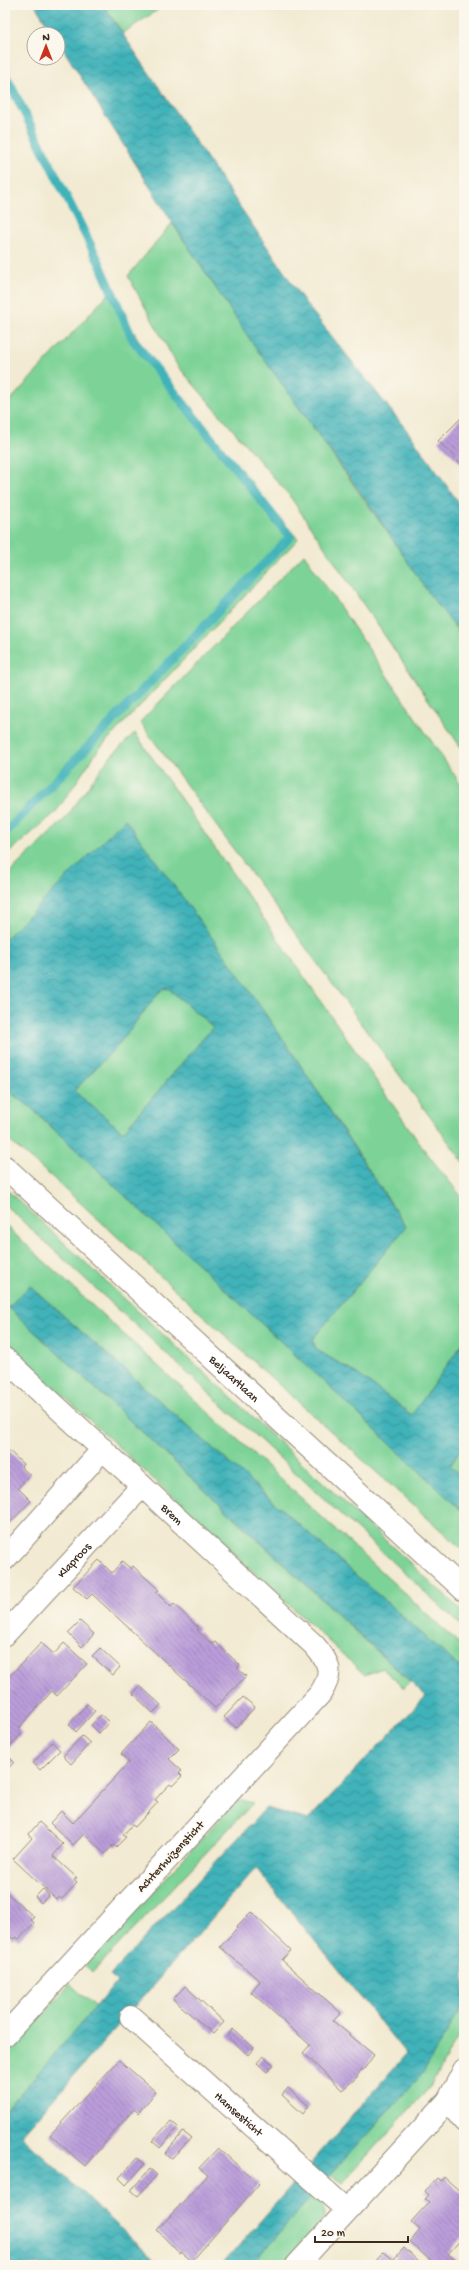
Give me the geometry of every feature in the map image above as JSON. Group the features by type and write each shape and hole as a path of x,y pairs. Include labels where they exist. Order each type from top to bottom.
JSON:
{"street":[{"name":"Beljaartlaan","path":"5,1167 464,1590"},
{"name":"Brem","path":"5,1359 314,1645 326,1658 330,1674"},
{"path":"5,1559 102,1449"},
{"name":"Klaproos","path":"5,1634 142,1486"},
{"name":"Achterhuizensticht","path":"5,2035 320,1694 330,1674"},
{"name":"Hamsesticht","path":"131,2017 339,2203"},
{"path":"297,2265 339,2203 448,2101 464,2070"},
{"path":"448,2101 464,2121"}],"green space":[{"path":"103,5 165,5 123,33"},
{"path":"172,223 252,342 464,640 464,752 289,495 177,365 128,276"},
{"path":"110,292 162,379 298,539 98,750 56,812 5,856 5,406"},
{"path":"304,554 464,789 464,1163 140,722"},
{"path":"135,733 422,1147 464,1200 464,1341 412,1415 357,1374 317,1350 312,1340 406,1226 293,1054 226,959 5,939 5,877 65,819 109,758"},
{"path":"168,988 213,1027 123,1132 73,1091 117,1046 160,991"},
{"path":"5,1089 28,1105 464,1513 464,1551 265,1372 52,1177 5,1137"},
{"path":"5,1188 464,1613 464,1628 5,1205"},
{"path":"5,1225 464,1648 464,1671 30,1286 8,1307 410,1682 404,1688 382,1668 365,1675 5,1342"},
{"path":"464,1443 464,1478 450,1467"},
{"path":"238,1799 253,1803 92,1973 85,1966"},
{"path":"70,1984 96,2007 5,2111 5,2055"},
{"path":"464,2003 464,2026 430,2087 342,2183 330,2175 422,2074"},
{"path":"312,2195 323,2203 324,2219 282,2265 252,2265"}],"water":[{"path":"35,5 103,5 306,304 409,433 464,510 464,637 432,598 368,503 253,344 174,225 66,54 66,26 48,26"},
{"path":"125,819 227,958 293,1054 406,1227 312,1340 317,1350 357,1374 412,1415 464,1341 464,1443 450,1466 464,1478 464,1513 28,1105 5,1089 5,939","holes":["168,988 213,1027 123,1132 74,1091 117,1046 160,991"]},
{"path":"30,1286 464,1671 464,2003 422,2074 330,2175 252,2265 222,2265 406,2054 256,1868 21,2136 160,2265 5,2265 5,2111 117,1982 110,1975 266,1808 308,1820 426,1696 8,1307"}],"building":[{"path":"464,415 464,467 438,441"},
{"path":"5,1447 23,1464 21,1467 30,1475 18,1488 31,1501 6,1527"},
{"path":"99,1560 112,1573 122,1561 131,1569 133,1566 159,1590 156,1592 171,1607 174,1604 199,1628 197,1630 204,1637 212,1644 215,1642 240,1665 237,1668 246,1676 215,1708 92,1594 87,1599 73,1587"},
{"path":"80,1621 94,1634 82,1647 68,1633"},
{"path":"41,1643 54,1654 64,1643 87,1664 57,1696 52,1691 18,1729 22,1733 5,1752 5,1681"},
{"path":"100,1648 120,1667 113,1675 92,1656"},
{"path":"140,1686 161,1705 153,1713 133,1694"},
{"path":"243,1697 255,1707 236,1728 224,1717"},
{"path":"87,1704 95,1711 76,1732 69,1724"},
{"path":"101,1715 109,1722 99,1733 91,1725"},
{"path":"151,1722 179,1749 169,1759 182,1771 179,1773 182,1776 172,1786 170,1784 162,1792 155,1800 158,1802 135,1827 132,1825 123,1835 126,1837 116,1847 113,1845 105,1854 84,1834 73,1845 50,1823 61,1811 73,1823 129,1762 121,1754"},
{"path":"82,1736 90,1743 71,1764 63,1756"},
{"path":"52,1742 60,1750 40,1770 33,1763"},
{"path":"5,1753 14,1762 5,1772"},
{"path":"39,1822 63,1844 53,1856 77,1878 74,1880 77,1883 62,1899 59,1897 56,1899 13,1859 32,1838 29,1834"},
{"path":"43,1889 49,1895 41,1903 35,1897"},
{"path":"5,1891 34,1917 31,1920 34,1923 19,1939 16,1937 13,1939 5,1931"},
{"path":"251,1912 291,1950 282,1960 341,2013 333,2021 374,2055 356,2078 342,2090 303,2053 310,2045 251,1992 260,1981 220,1947"},
{"path":"185,1986 224,2022 213,2034 173,1999"},
{"path":"233,2029 254,2048 248,2055 227,2036"},
{"path":"263,2056 274,2065 267,2072 257,2063"},
{"path":"119,2060 156,2092 138,2113 134,2109 85,2166 50,2135"},
{"path":"288,2088 309,2106 303,2114 282,2095"},
{"path":"171,2121 178,2127 160,2148 152,2141"},
{"path":"183,2132 191,2138 172,2159 165,2153"},
{"path":"218,2148 259,2184 192,2261 181,2252 180,2254 157,2230 208,2175 199,2168"},
{"path":"137,2158 145,2164 126,2185 119,2178"},
{"path":"150,2169 157,2175 138,2196 131,2190"},
{"path":"444,2177 464,2195 464,2236 448,2254 459,2263 458,2265 435,2265 410,2242 420,2230 411,2222 429,2202 425,2199 429,2195 425,2191 437,2178 441,2181"},
{"path":"404,2248 422,2265 371,2265 383,2252 393,2260"}],"waterway":[{"path":"5,74 99,262 133,340 290,537 5,833"}]}
